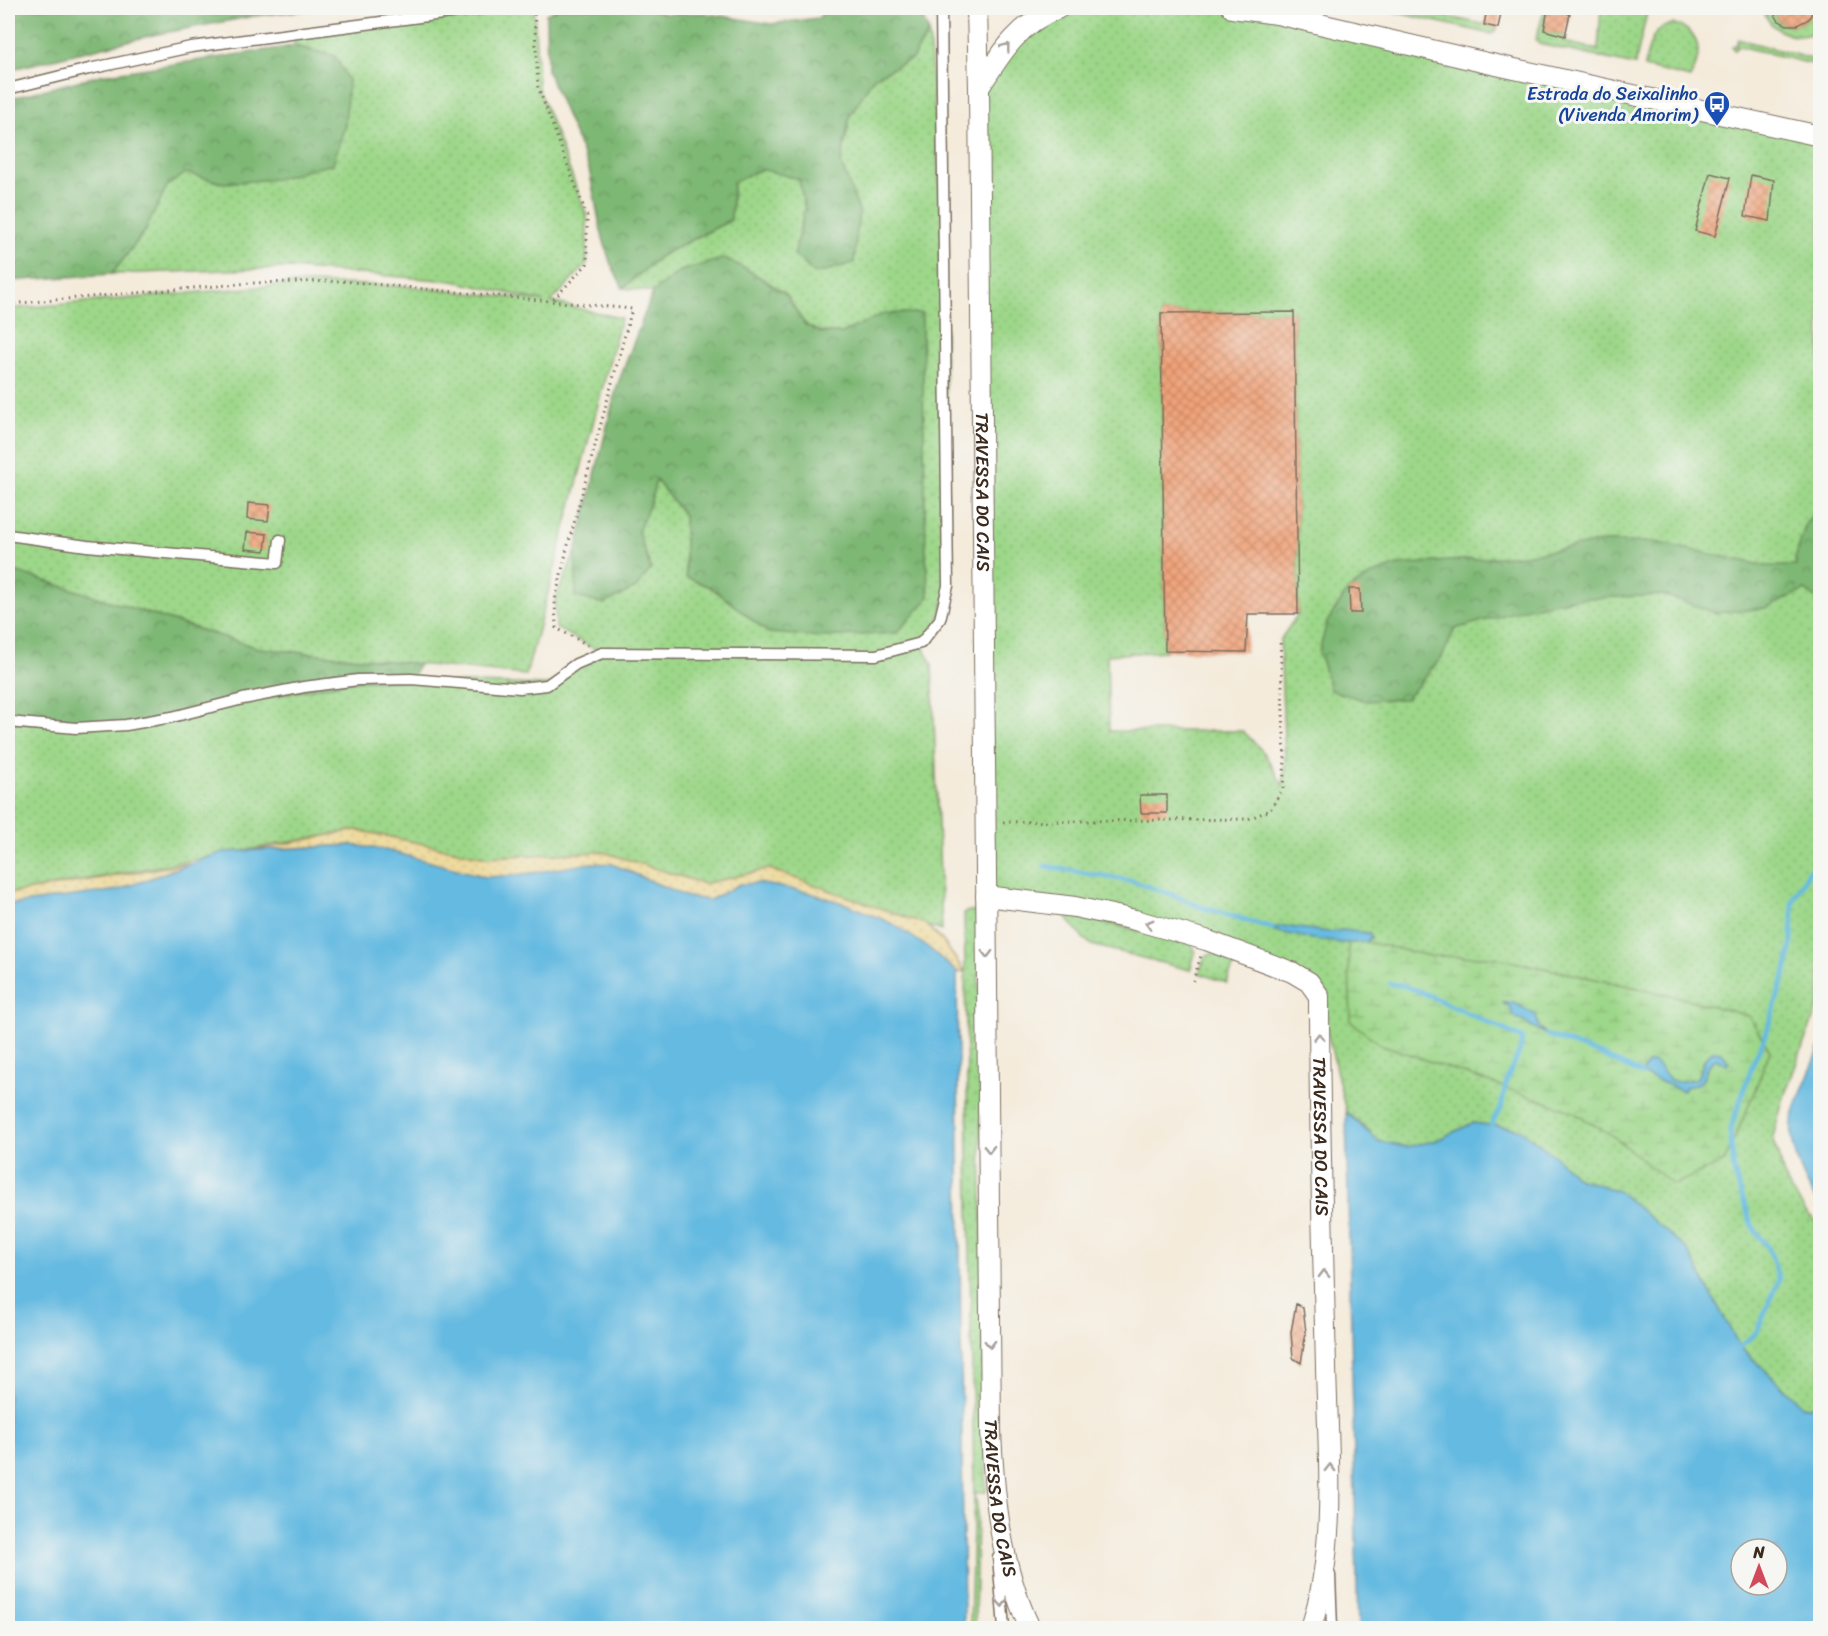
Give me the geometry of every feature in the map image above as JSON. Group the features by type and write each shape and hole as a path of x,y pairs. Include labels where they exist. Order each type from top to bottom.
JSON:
{"street":[{"name":"TRAVESSA DO CAIS","path":"977,8 980,88 993,1482 1010,1577 1030,1629"},
{"path":"1232,8 1277,14 1487,63 1821,136"},
{"path":"980,88 1007,44 1041,10"},
{"name":"TRAVESSA DO CAIS","path":"986,896 1075,907 1134,920 1206,940 1292,972 1309,982 1319,996 1326,1382 1330,1453 1329,1527 1320,1603 1311,1629"}],"lane":[{"path":"8,89 190,47 488,8"},
{"path":"8,722 76,728 126,725 304,687 358,680 411,679 520,688 548,685 576,664 602,653 876,656 921,643 940,619 948,586 941,8"},
{"path":"8,535 87,546 277,563 280,540"},
{"path":"993,1482 1004,1629"},
{"path":"1329,1527 1332,1629"}],"path":[{"path":"534,8 538,87 587,216 587,264 551,302"},
{"path":"8,304 296,280 342,280 632,309 555,600 556,628 602,653"},
{"path":"986,822 1248,819 1270,810 1283,788 1285,759 1280,640"},
{"path":"1193,981 1206,940"}],"green space":[{"path":"8,8 324,8 254,16 153,35 8,70"},
{"path":"488,8 534,8 538,87 587,216 587,264 551,302 621,318 526,675 258,648 8,569 8,309 304,283 405,286 543,301 453,281 288,268 112,274 145,231 167,186 186,173 223,183 334,56 294,46 295,32"},
{"path":"559,8 648,8 666,14 704,13 771,24 818,18 829,8 918,8 929,32 912,59 874,77 850,115 841,163 859,211 854,263 815,274 794,255 805,209 799,179 761,169 733,182 731,220 662,255 623,288 610,262 601,231 589,169 547,70 546,14"},
{"path":"1059,8 1232,8 1820,136 1820,1000 1784,1097 1773,1137 1784,1176 1790,1188 1808,1215 1820,1224 1820,1408 1802,1405 1740,1347 1577,1179 1519,1129 1473,1123 1435,1141 1406,1147 1378,1141 1346,1112 1319,996 1259,958 986,896 979,88 1007,44","holes":["1294,312 1298,614 1280,640 1285,759 1283,786 1265,754 1243,731 1109,731 1107,655 1165,651 1161,313"]},
{"path":"1376,8 1405,8 1497,27 1496,31 1491,34"},
{"path":"1601,8 1648,8 1635,65 1539,44 1536,39 1544,11 1548,9 1544,30 1565,36 1564,42 1598,50"},
{"path":"1763,8 1772,8 1780,22 1792,26 1805,21 1814,8 1820,8 1820,28 1804,36 1786,34 1771,24"},
{"path":"1673,24 1683,27 1695,38 1697,61 1690,78 1644,67 1649,46 1655,34 1665,26"},
{"path":"929,32 944,251 948,586 940,619 921,643 932,664 942,931 769,869 704,884 603,852 486,857 356,830 8,894 8,722 358,680 547,685 602,653 556,628 555,600 576,551 576,597 651,569 638,531 651,501 655,479 684,515 686,577 712,588 769,633 929,597 926,555 842,333 812,329 802,320 786,294 680,271 653,292 623,288 662,255 731,220 733,182 762,169 799,179 805,209 798,236 859,211 841,163 850,115 874,77 912,59"},
{"path":"1738,39 1820,61 1820,66 1739,46 1734,50 1732,46 1736,45"},
{"path":"294,46 335,56 348,80 345,125 333,164 276,179 223,183 186,173 167,186 145,231 112,274 8,281 8,99 101,75"},
{"path":"725,258 786,294 805,325 822,333 842,333 885,313 922,313 926,555 929,597 897,633 821,637 769,633 712,588 686,577 684,515 656,480 651,501 638,531 651,569 636,588 604,604 576,597 576,551 617,386 653,292 680,271"},
{"path":"1820,507 1820,602 1805,590 1766,608 1716,613 1663,595 1573,599 1531,607 1455,629 1442,657 1406,699 1366,701 1330,690 1319,652 1327,622 1349,589 1371,575 1397,565 1524,555 1603,542 1655,542 1767,566 1796,566 1795,559 1806,523"},
{"path":"8,569 258,648 419,664 411,679 358,680 126,725 8,722"},
{"path":"978,912 986,1492 975,1493 977,1505 975,1628 970,1628 974,1492 964,913"},
{"path":"1067,915 1135,927 1192,944 1195,953 1190,970 1092,945 1083,938 1066,917"},
{"path":"1348,938 1430,956 1491,957 1671,995 1749,1016 1770,1051 1724,1162 1673,1185 1613,1136 1571,1111 1380,1044 1351,1022"},
{"path":"1221,954 1236,959 1227,983 1199,973 1205,956"}],"sand":[{"path":"356,830 486,857 603,852 704,884 769,869 925,924 942,940 965,972 957,972 928,948 740,884 710,900 687,897 612,864 486,878 352,845 253,850"},
{"path":"189,863 119,891 8,905 8,894"}],"water":[{"path":"352,845 386,850 486,877 520,875 591,863 612,864 687,897 710,900 740,884 758,883 807,892 849,905 893,924 929,948 957,972 964,1628 8,1628 8,905 118,890 223,852"},
{"path":"1282,926 1330,932 1342,930 1369,933 1371,937 1366,942 1331,942 1274,931 1273,928"},
{"path":"1513,1002 1536,1015 1539,1027 1547,1035 1513,1016 1510,1006 1503,1003"},
{"path":"1820,1047 1820,1205 1802,1174 1794,1148 1792,1124 1797,1104"},
{"path":"1713,1051 1721,1052 1729,1062 1727,1065 1716,1059 1708,1067 1700,1083 1685,1087 1683,1091 1642,1074 1648,1063 1654,1062 1670,1080 1678,1082 1696,1079 1706,1057"},
{"path":"1346,1112 1378,1141 1406,1147 1435,1141 1473,1123 1519,1129 1555,1156 1577,1178 1618,1191 1687,1249 1740,1347 1802,1405 1820,1408 1820,1628 1358,1628"}],"building":[{"path":"1487,8 1502,8 1498,28 1484,25"},
{"path":"1772,8 1814,8 1809,19 1797,25 1787,25 1779,21"},
{"path":"1548,9 1570,14 1565,36 1544,30"},
{"path":"1710,173 1730,178 1715,236 1695,231"},
{"path":"1751,175 1774,180 1770,221 1745,216"},
{"path":"1294,312 1298,614 1248,614 1246,652 1165,651 1161,313"},
{"path":"248,503 270,505 268,521 247,519"},
{"path":"247,532 267,534 265,551 245,549"},
{"path":"1349,589 1360,589 1361,613 1350,613"},
{"path":"1140,795 1167,795 1167,813 1141,813"},
{"path":"1296,1304 1303,1308 1306,1332 1301,1363 1293,1358 1291,1332"}],"waterway":[{"path":"1045,866 1132,881 1201,907 1273,928"},
{"path":"1740,1347 1757,1331 1779,1280 1770,1251 1752,1226 1734,1172 1730,1131 1753,1063 1766,1034 1788,964 1792,939 1793,900 1810,870 1820,866"},
{"path":"1390,984 1419,991 1522,1038 1521,1048 1507,1079 1501,1108 1492,1125"},
{"path":"1547,1035 1599,1054 1642,1074"}],"place":[{"name":"Estrada do Seixalinho (Vivenda Amorim)","path":"1717,127"}]}
